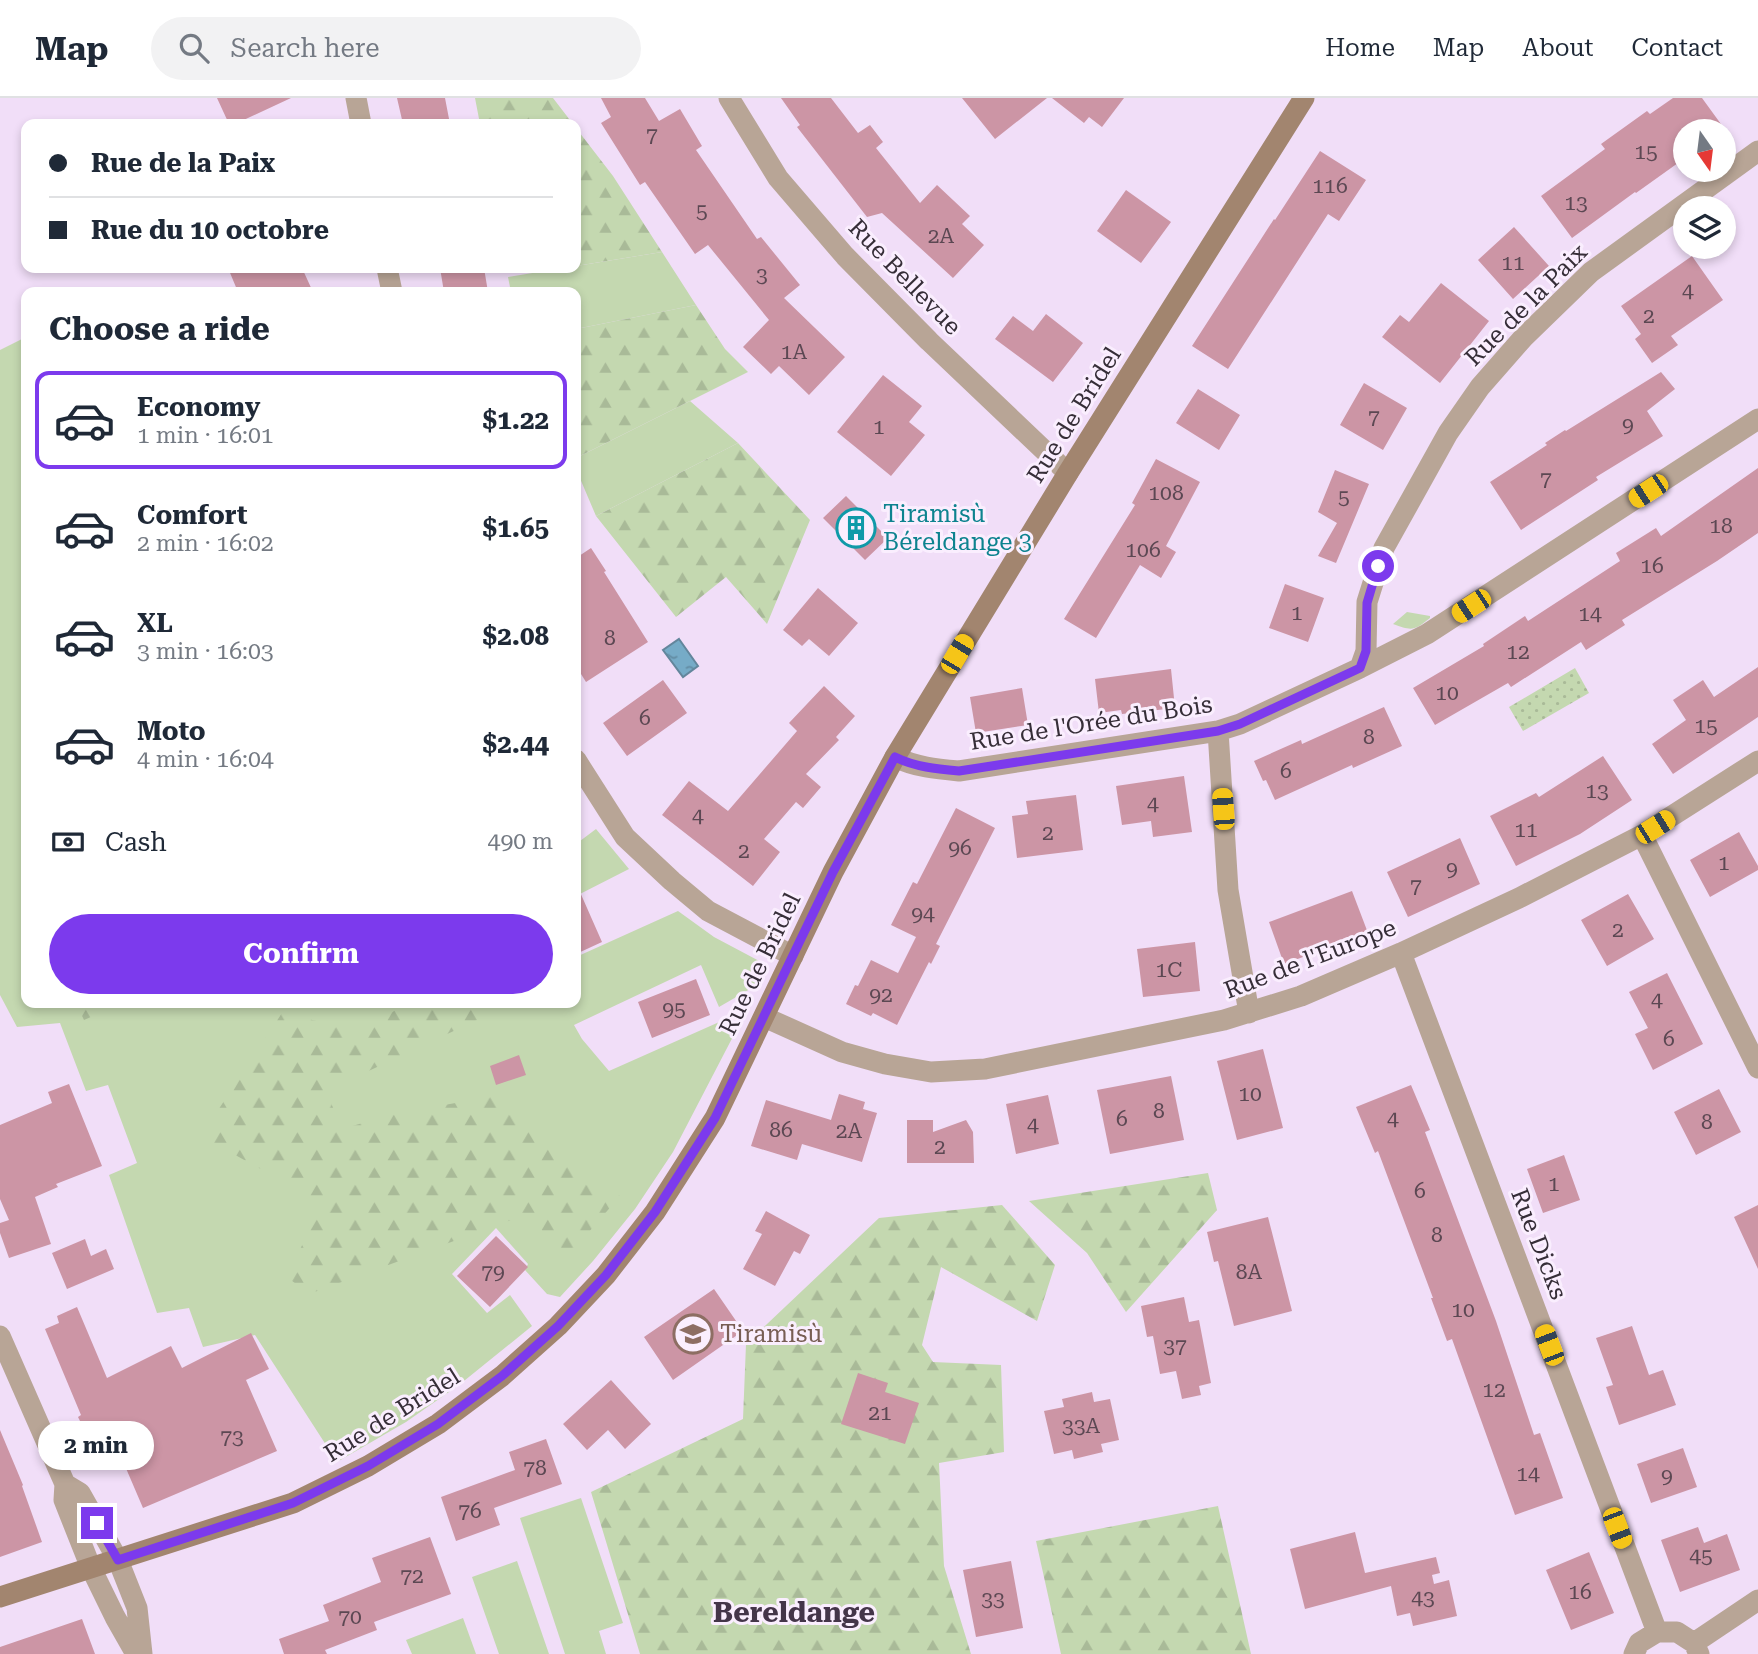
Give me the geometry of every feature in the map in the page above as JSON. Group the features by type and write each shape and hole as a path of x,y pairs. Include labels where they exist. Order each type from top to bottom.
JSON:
{"main road":[{"name":"Rue de Bridel","path":"0,1597 293,1503 368,1466 438,1424 502,1376 558,1326 606,1275 655,1212 715,1118 833,872 895,757 1068,472 1304,98"}],"street":[{"path":"356,98 360,119"},
{"name":"Rue Bellevue","path":"729,98 778,178 845,256 929,341 1068,472"},
{"name":"Rue de la Paix","path":"1360,668 1366,651 1367,603 1384,548 1448,433 1480,387 1523,338 1591,272 1758,151"},
{"name":"Rue de l'Orée du Bois","path":"895,757 930,768 959,771 1218,731 1240,724 1427,635 1758,419"},
{"path":"1218,731 1228,890 1249,1013"},
{"name":"Rue de l'Europe","path":"764,1017 842,1052 885,1064 931,1072 985,1069 1224,1020 1301,996 1519,898 1642,835 1758,761"},
{"path":"581,768 625,837 672,881 708,911 793,956"},
{"path":"1642,835 1758,1068"},
{"name":"Rue Dicks","path":"1401,953 1657,1632"},
{"path":"0,1336 65,1484 64,1500 91,1568 136,1654"},
{"path":"65,1484 80,1493 118,1560 137,1608 142,1654"},
{"path":"1634,1654 1639,1643 1657,1632 1677,1632 1696,1648 1758,1600"}],"green space":[{"path":"475,98 553,98 569,119 479,119"},
{"path":"581,134 613,176 662,252 581,265"},
{"path":"662,252 696,305 581,328 581,287 510,287 508,277 532,273 581,273 581,265"},
{"path":"696,305 725,349 748,372 581,456 581,328"},
{"path":"21,340 21,1008 581,1008 581,955 678,911 714,937 763,963 757,985 719,1007 701,965 574,1025 582,1039 609,1071 726,1019 739,1025 673,1152 635,1209 560,1297 547,1294 525,1270 528,1264 496,1228 452,1274 487,1313 510,1295 532,1326 459,1385 406,1422 337,1462 255,1335 203,1347 189,1308 157,1313 109,1175 137,1163 108,1085 86,1091 60,1023 17,1027 0,995 0,350"},
{"path":"690,401 738,443 596,516 581,481 581,456"},
{"path":"738,443 810,520 767,624 726,577 676,617 596,516"},
{"path":"1407,612 1430,618 1413,628 1393,624"},
{"path":"1575,668 1589,693 1523,731 1509,707"},
{"path":"596,829 629,869 581,893 581,840"},
{"path":"78,1008 112,1008 84,1020"},
{"path":"399,1008 490,1008 492,1013 326,1091 342,1129 390,1115 499,1095 620,1196 569,1255 525,1215 309,1294 287,1277 322,1203 201,1136 282,1013 360,1031"},
{"path":"1208,1173 1217,1210 1126,1312 1087,1253 1029,1201"},
{"path":"1002,1205 1055,1265 1037,1321 941,1267 922,1345 933,1362 1001,1365 1004,1452 939,1463 944,1566 971,1654 640,1654 591,1492 743,1419 746,1344 879,1218"},
{"path":"581,1498 623,1623 599,1631 606,1654 565,1654 520,1518"},
{"path":"1218,1506 1251,1654 1061,1654 1036,1541"},
{"path":"517,1561 549,1654 499,1654 472,1577"},
{"path":"463,1618 476,1654 412,1654 406,1640"}],"water":[{"path":"679,639 698,666 683,677 663,650"}],"building":[{"path":"217,98 291,98 246,119 227,119"},
{"path":"397,98 445,98 449,119 402,119"},
{"path":"601,98 645,98 659,121 680,109 702,146 696,150 757,239 761,237 800,285 784,298 845,357 809,395 779,366 771,374 743,347 769,320 708,245 695,254 645,182 640,185 601,123 611,117"},
{"path":"781,98 831,98 858,133 870,125 883,142 876,148 920,203 937,185 970,216 962,224 984,245 953,278 882,213 867,217 797,127 800,125"},
{"path":"962,98 1047,98 995,139"},
{"path":"1052,98 1124,98 1102,127 1089,117 1084,123"},
{"path":"1673,98 1702,98 1717,119 1673,119 1673,167 1572,238 1541,196 1605,149 1601,144 1647,111 1650,114"},
{"path":"1320,151 1366,180 1339,221 1328,214 1228,369 1192,346"},
{"path":"1126,190 1171,222 1141,263 1097,231"},
{"path":"1514,227 1549,266 1513,299 1478,260"},
{"path":"1688,259 1694,259 1723,300 1671,336 1678,345 1652,363 1635,339 1641,334 1621,306"},
{"path":"230,273 304,273 311,287 236,287"},
{"path":"441,273 485,273 487,287 443,287"},
{"path":"1441,283 1489,321 1440,383 1382,337 1400,315 1409,322"},
{"path":"1046,314 1083,343 1053,382 995,339 1013,316 1033,331"},
{"path":"1661,372 1675,389 1647,411 1663,436 1596,477 1598,480 1521,530 1490,482 1565,430"},
{"path":"883,375 922,406 909,422 925,435 891,476 837,432"},
{"path":"1364,383 1407,408 1383,450 1340,425"},
{"path":"1198,389 1240,415 1219,450 1176,423"},
{"path":"1156,459 1200,482 1166,546 1176,552 1161,578 1140,565 1096,638 1064,619 1135,505 1132,503"},
{"path":"1758,468 1758,533 1622,620 1625,625 1586,650 1581,642 1511,687 1508,683 1435,725 1413,688 1484,646 1483,644 1525,616 1528,621 1620,561 1616,553 1656,528 1661,536"},
{"path":"1335,470 1369,484 1336,563 1318,556 1337,523 1318,512"},
{"name":"Tiramisù Béreldange 3","path":"846,496 888,538 865,560 823,518"},
{"path":"591,548 648,642 586,682 581,674 581,555"},
{"path":"1285,584 1324,598 1308,642 1269,628"},
{"path":"818,588 858,623 829,656 809,639 802,646 783,630"},
{"path":"1758,667 1758,717 1673,774 1652,744 1686,720 1673,700 1703,680 1714,697"},
{"path":"1171,669 1175,708 1122,714 1121,710 1099,713 1095,679"},
{"path":"663,680 687,713 627,756 603,723"},
{"path":"824,686 855,716 836,737 839,740 806,774 821,787 803,808 796,802 764,839 780,852 753,886 662,815 689,781 728,811 797,731 789,723"},
{"path":"1022,688 1028,725 976,733 970,697"},
{"path":"1384,707 1402,746 1275,800 1254,761 1301,740 1302,744"},
{"path":"1603,756 1632,800 1580,834 1516,866 1490,816 1536,793 1539,797"},
{"path":"1184,776 1192,832 1153,837 1151,821 1122,825 1116,786"},
{"path":"1076,795 1083,850 1017,858 1012,816 1028,814 1026,801"},
{"path":"956,808 995,828 936,944 940,946 897,1025 846,1004 871,960 898,973 916,937 891,925 913,882 917,884"},
{"path":"1739,832 1758,870 1710,897 1690,860"},
{"path":"1460,838 1480,884 1408,917 1387,872"},
{"path":"1352,891 1368,933 1284,964 1269,922"},
{"path":"581,894 602,942 581,952"},
{"path":"1628,894 1654,939 1607,966 1581,920"},
{"path":"1195,942 1200,991 1143,997 1137,949"},
{"path":"1667,973 1703,1044 1653,1070 1635,1034 1648,1028 1629,992"},
{"path":"696,979 710,1015 652,1038 638,1002"},
{"path":"1263,1049 1283,1128 1237,1140 1217,1061"},
{"path":"519,1055 526,1075 496,1085 490,1066"},
{"path":"1171,1076 1184,1140 1110,1154 1097,1090"},
{"path":"69,1084 102,1166 56,1184 58,1187 35,1197 51,1244 9,1258 0,1233 0,1223 9,1220 0,1199 0,1125 52,1103 48,1092"},
{"path":"1411,1085 1430,1130 1425,1132 1496,1321 1534,1435 1540,1433 1563,1498 1515,1515 1452,1339 1447,1341 1378,1151 1375,1153 1356,1107"},
{"path":"1719,1089 1741,1132 1696,1155 1674,1112"},
{"path":"839,1094 865,1102 863,1109 877,1113 862,1162 802,1144 797,1160 751,1146 766,1100 831,1120"},
{"path":"1048,1095 1059,1144 1016,1154 1006,1104"},
{"path":"907,1120 933,1120 933,1132 966,1120 973,1132 974,1163 907,1163"},
{"path":"1564,1155 1580,1200 1543,1213 1527,1169"},
{"path":"1758,1205 1758,1269 1734,1217"},
{"path":"766,1211 810,1235 800,1254 794,1251 775,1286 743,1269 762,1234 755,1231"},
{"path":"1268,1217 1292,1311 1234,1326 1218,1261 1214,1262 1207,1232"},
{"path":"496,1236 528,1267 490,1307 457,1276"},
{"path":"85,1239 91,1256 106,1249 114,1269 67,1289 52,1253"},
{"name":"Tiramisù","path":"714,1289 743,1331 673,1380 644,1337"},
{"path":"1184,1297 1189,1322 1199,1320 1211,1383 1199,1386 1201,1395 1182,1399 1176,1371 1160,1374 1153,1336 1147,1337 1141,1306"},
{"path":"77,1307 107,1378 171,1346 182,1368 251,1333 269,1369 246,1380 277,1451 143,1508 110,1431 90,1441 78,1417 81,1415 45,1329 59,1323 57,1316"},
{"path":"1632,1326 1649,1375 1663,1370 1676,1405 1619,1425 1606,1387 1613,1385 1596,1338"},
{"path":"858,1373 888,1383 885,1392 919,1403 905,1444 841,1424"},
{"path":"611,1380 651,1424 625,1449 608,1430 587,1450 563,1424"},
{"path":"1092,1392 1094,1402 1110,1399 1119,1440 1101,1444 1103,1452 1074,1459 1072,1450 1054,1454 1044,1411 1064,1407 1062,1399"},
{"path":"0,1430 23,1485 42,1542 0,1557"},
{"path":"546,1439 562,1484 494,1508 500,1525 456,1541 441,1497 515,1470 509,1452"},
{"path":"1683,1448 1697,1487 1651,1503 1637,1464"},
{"path":"1698,1527 1704,1543 1727,1534 1740,1570 1680,1592 1661,1540"},
{"path":"1355,1532 1365,1573 1436,1557 1440,1573 1432,1575 1434,1584 1449,1580 1457,1616 1413,1626 1410,1613 1397,1616 1391,1586 1305,1609 1290,1549"},
{"path":"430,1537 451,1594 374,1622 377,1630 325,1650 327,1654 284,1654 279,1639 329,1621 323,1605 381,1582 372,1558"},
{"path":"1589,1552 1614,1613 1571,1630 1546,1570"},
{"path":"1011,1561 1023,1628 976,1637 963,1570"},
{"path":"82,1619 95,1654 0,1654 0,1647"}],"place":[{"name":"Tiramisù Béreldange 3","path":"856,528"},
{"name":"Tiramisù","path":"693,1334"}],"district":[{"name":"Bereldange","path":"794,1612"}],"route":[{"path":"97,1523 118,1560 293,1503 368,1466 438,1424 502,1376 558,1326 606,1275 655,1212 715,1118 833,872 895,757 930,768 959,771 1218,731 1240,724 1360,668 1366,651 1367,603 1378,566"}]}
